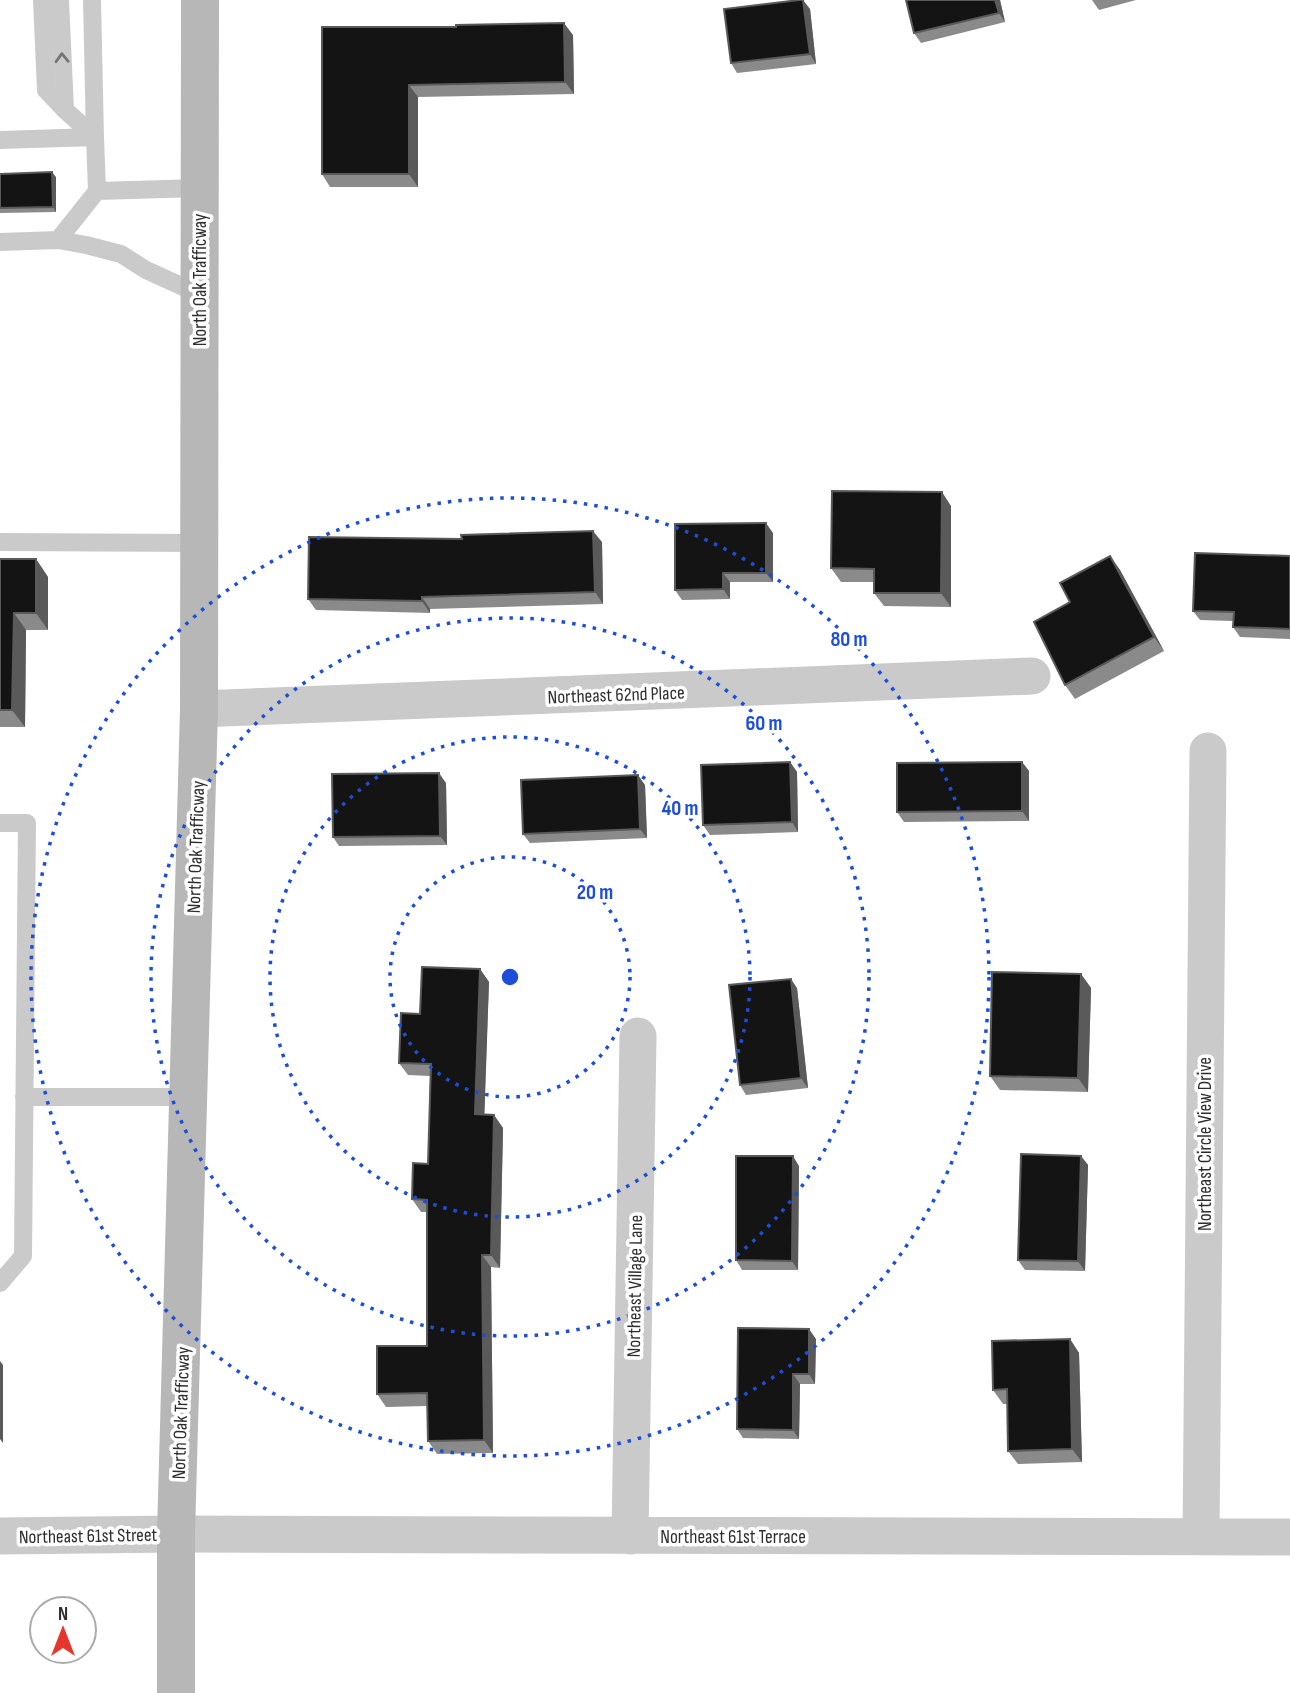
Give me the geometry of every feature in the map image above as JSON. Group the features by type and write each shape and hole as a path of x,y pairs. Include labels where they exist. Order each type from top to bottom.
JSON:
{"main road":[{"name":"North Oak Trafficway","path":"176,1693 176,1534 199,709 200,0"}],"street":[{"name":"Northeast 62nd Place","path":"199,709 1032,676"},
{"name":"Northeast Circle View Drive","path":"1201,1537 1208,751"},
{"name":"Northeast Village Lane","path":"630,1536 638,1036"},
{"name":"Northeast 61st Terrace","path":"176,1534 1290,1537"},
{"name":"Northeast 61st Street","path":"0,1536 176,1534"}],"lane":[{"path":"42,0 46,90 95,137"},
{"path":"61,0 65,110"},
{"path":"58,240 97,191 92,0"},
{"path":"0,140 95,137"},
{"path":"97,191 200,188"},
{"path":"0,242 58,240 121,254 146,270 199,294"},
{"path":"0,542 199,543"},
{"path":"0,823 27,823 23,1256 0,1283"},
{"path":"24,1097 188,1097"}],"building":[{"path":"803,0 810,54 731,63 724,9"},
{"path":"906,0 995,0 999,13 914,33"},
{"path":"564,23 565,82 409,85 409,174 322,174 322,27 456,27"},
{"path":"52,172 53,207 0,208 0,174"},
{"path":"832,491 942,492 941,593 874,593 874,569 831,568"},
{"path":"766,523 766,573 723,573 723,589 675,590 675,524"},
{"path":"593,531 595,592 422,597 422,601 308,599 309,537 462,539 461,535"},
{"path":"1195,553 1290,556 1290,629 1233,627 1234,612 1193,611"},
{"path":"1110,556 1154,637 1065,685 1034,622 1070,602 1060,583"},
{"path":"0,559 36,559 36,613 14,613 12,710 0,710"},
{"path":"790,762 792,822 703,825 701,765"},
{"path":"1022,762 1022,811 897,812 897,763"},
{"path":"439,773 440,836 333,837 332,774"},
{"path":"638,775 640,829 523,834 521,780"},
{"path":"422,967 480,969 475,1114 494,1115 491,1255 482,1255 484,1440 428,1441 427,1393 377,1394 377,1346 427,1346 427,1200 412,1199 413,1163 428,1164 431,1064 399,1063 401,1013 420,1014"},
{"path":"992,972 1081,974 1078,1078 990,1076"},
{"path":"791,979 801,1078 740,1085 729,985"},
{"path":"1021,1154 1081,1156 1078,1261 1018,1260"},
{"path":"736,1156 793,1156 792,1261 736,1260"},
{"path":"738,1328 809,1329 809,1374 793,1374 793,1430 737,1429"},
{"path":"1070,1339 1072,1449 1008,1451 1007,1389 993,1390 992,1341"}]}
